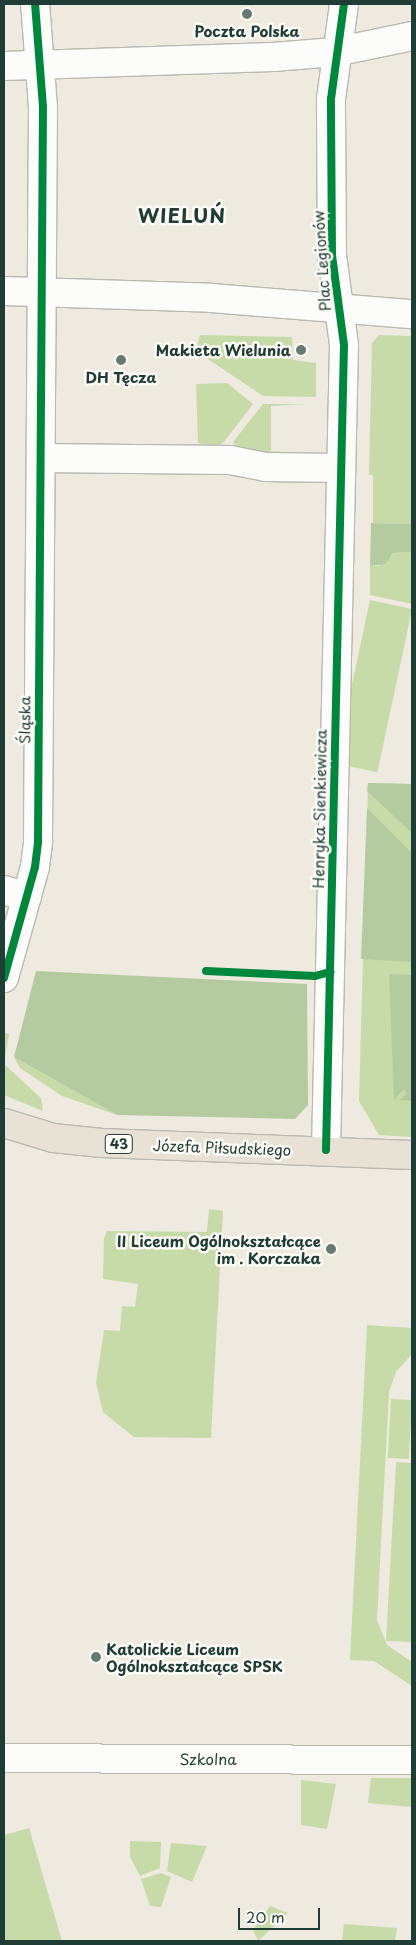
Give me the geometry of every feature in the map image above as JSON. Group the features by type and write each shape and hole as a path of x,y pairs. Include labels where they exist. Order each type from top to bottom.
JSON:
{"main road":[{"name":"Józefa Piłsudskiego","path":"4,1123 53,1138 102,1143 412,1154"}],"street":[{"path":"35,4 40,65 41,458 230,460 265,467 341,468"},
{"name":"Plac Legionów","path":"341,468 344,345 337,310 331,128 336,52 344,4"},
{"path":"4,66 336,52 412,36"},
{"name":"Plac Legionów","path":"4,291 41,291 280,303 337,310"},
{"path":"337,310 412,314"},
{"name":"Śląska","path":"4,978 16,894 38,841 41,458"},
{"name":"Henryka Sienkiewicza","path":"326,1150 341,468"},
{"name":"Szkolna","path":"4,1758 412,1760"}],"green space":[{"path":"200,335 292,337 293,360 316,363 316,397 263,396 196,351"},
{"path":"379,335 412,336 412,524 373,523 373,475 369,475 372,343"},
{"path":"227,383 253,404 224,442 218,446 198,443 196,384"},
{"path":"263,404 306,404 271,406 271,451 288,452 288,455 237,449 233,442"},
{"path":"371,523 412,524 412,552 392,553 386,564 370,566"},
{"path":"412,552 412,604 370,595 370,566 379,566 392,553"},
{"path":"370,600 412,609 377,772 335,763"},
{"path":"368,783 412,784 412,1137 379,1135 359,1101"},
{"path":"368,783 412,784 412,833 367,791"},
{"path":"367,808 412,853 412,962 361,959"},
{"path":"36,971 307,984 308,1105 295,1119 117,1115 14,1057"},
{"path":"389,974 412,975 412,1101 400,1100 407,1093 404,1089 394,1100"},
{"path":"5,1033 9,1034 5,1061"},
{"path":"14,1057 117,1115 62,1096 20,1068"},
{"path":"4,1064 41,1098 43,1111 4,1095"},
{"path":"209,1209 223,1211 211,1438 134,1437 103,1412 96,1383 104,1330 120,1331 122,1306 135,1307 138,1284 103,1279 104,1238 107,1231 207,1232"},
{"path":"367,1325 412,1328 412,1354 396,1372 389,1392 377,1620 387,1645 412,1662 412,1686 374,1661 350,1660"},
{"path":"391,1399 412,1400 409,1459 388,1458"},
{"path":"396,1462 412,1463 412,1642 386,1641"},
{"path":"371,1778 412,1778 412,1807 368,1803"},
{"path":"301,1780 336,1784 327,1829 301,1825"},
{"path":"29,1828 62,1941 4,1941 4,1835"},
{"path":"130,1841 161,1842 160,1868 140,1876 130,1857"},
{"path":"171,1843 207,1846 192,1882 167,1871"},
{"path":"161,1873 171,1877 161,1907 150,1906 141,1879"},
{"path":"270,1906 288,1913 258,1941 253,1930"},
{"path":"344,1924 397,1928 395,1941 342,1941"}],"cycle path":[{"path":"4,978 35,867 38,841 43,107 35,4"},
{"path":"326,1150 344,345 332,255 331,99 344,4"},
{"path":"206,971 315,976 330,972"}],"place":[{"name":"Poczta Polska","path":"247,14"},
{"name":"Makieta Wielunia","path":"301,350"},
{"name":"DH Tęcza","path":"121,360"},
{"name":"II Liceum Ogólnokształcące im . Korczaka","path":"331,1249"},
{"name":"Katolickie Liceum Ogólnokształcące SPSK","path":"96,1657"}],"district":[{"name":"WIELUŃ","path":"182,215"}]}
